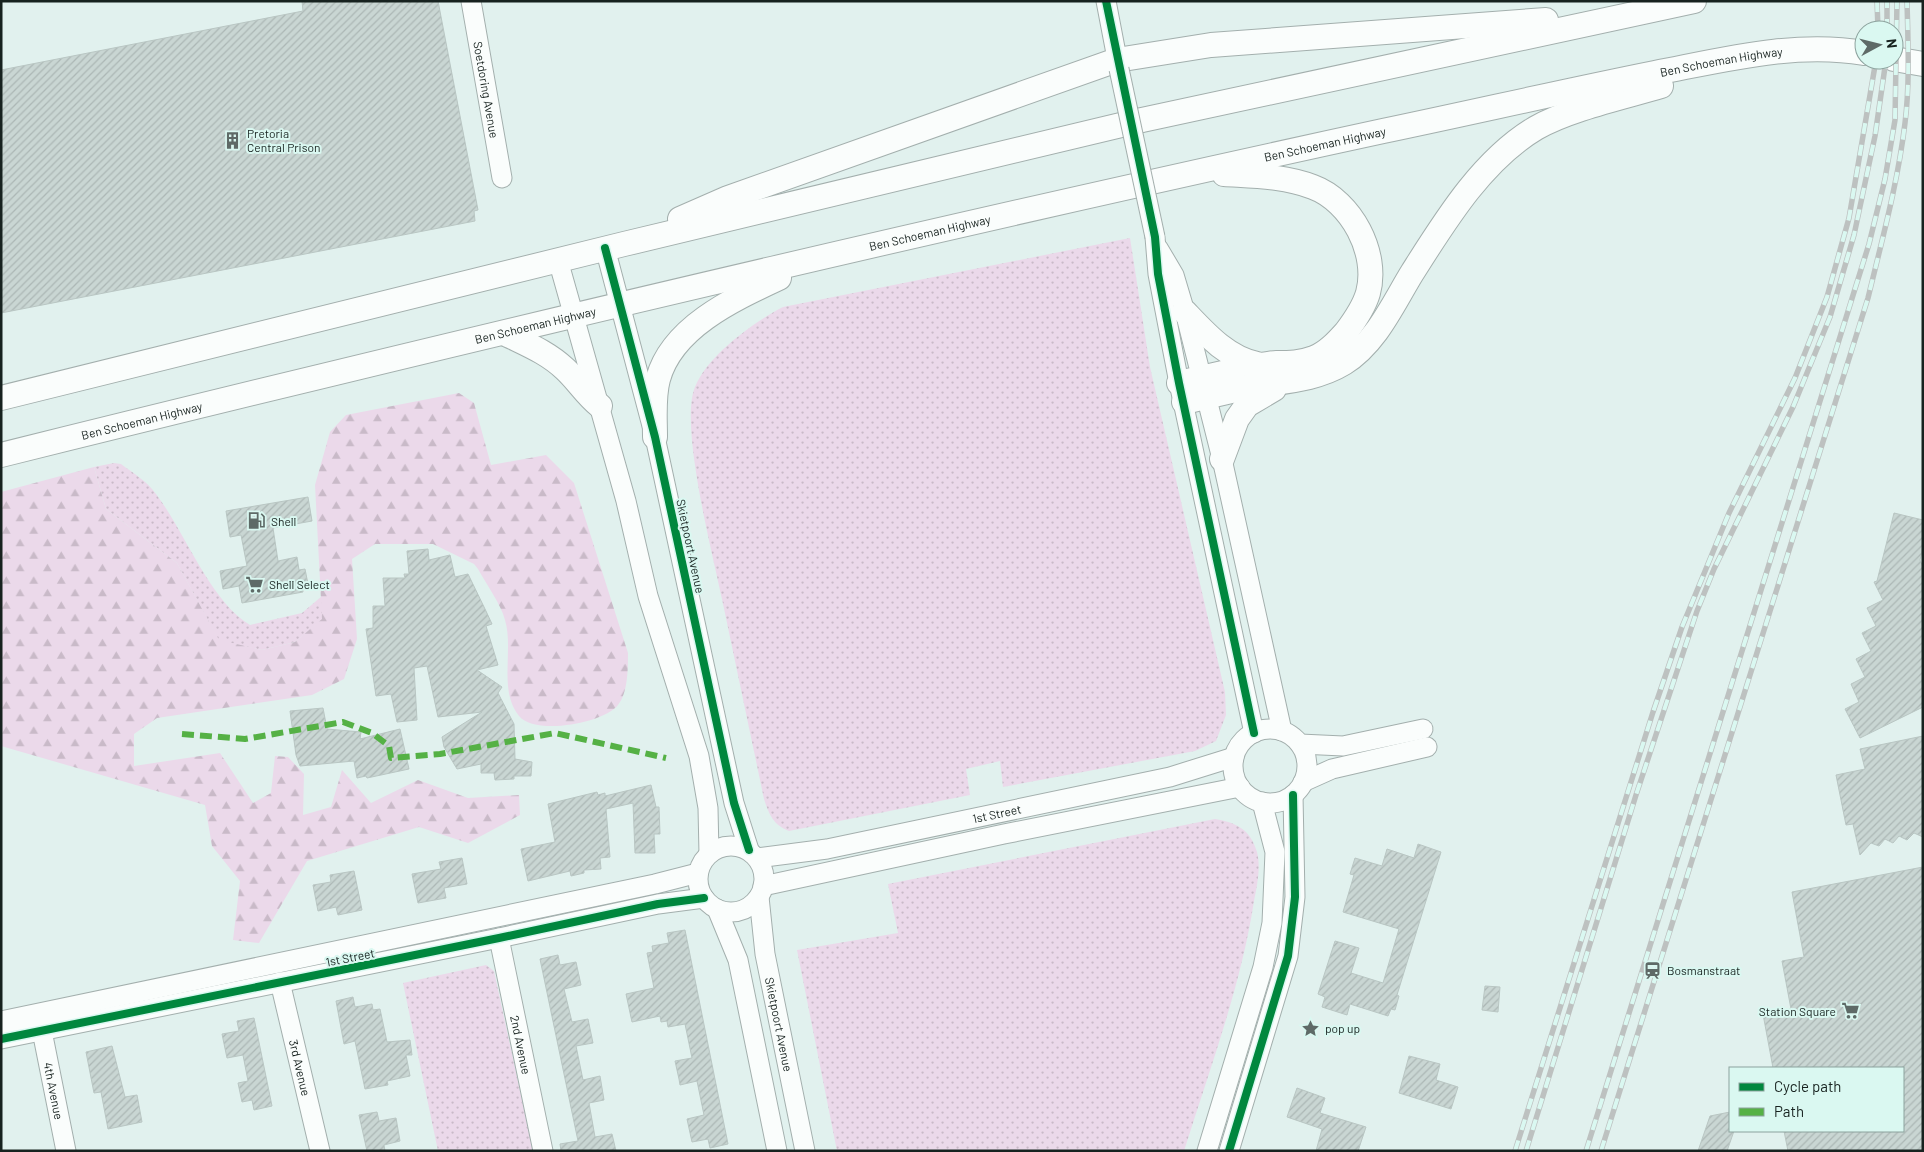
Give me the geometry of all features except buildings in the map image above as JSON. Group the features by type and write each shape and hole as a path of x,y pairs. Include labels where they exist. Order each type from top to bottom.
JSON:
{"main road":[{"path":"1,398 614,246 1142,120 1694,1"},
{"path":"614,246 728,198 1118,65 1211,46 1540,21 1615,18"},
{"path":"1192,390 1256,386 1284,382 1319,374 1344,363 1363,348 1381,324 1426,251 1479,177 1502,153 1536,128 1568,115 1638,93 1798,49"},
{"name":"Ben Schoeman Highway","path":"1,455 573,316 1156,180 1706,63 1798,49 1843,49 1854,51"},
{"path":"1904,61 1923,64"},
{"path":"1156,180 1218,174 1280,177 1315,187 1339,202 1360,230 1368,260 1370,276 1368,292 1357,318 1335,345 1315,358 1293,363 1258,365 1192,390"},
{"path":"655,437 655,397 658,379 664,363 680,339 710,316 756,288 822,258"},
{"path":"1185,312 1213,342 1230,353 1258,365"},
{"path":"504,333 554,360 578,381 589,397 600,406"},
{"path":"1222,459 1237,419 1248,405 1284,382"}],"street":[{"name":"Soetdoring Avenue","path":"471,1 502,178"},
{"path":"1106,1 1155,241 1158,274 1192,390 1222,459 1282,731"},
{"path":"1155,241 1174,275 1185,312 1192,390 1254,733"},
{"name":"Skietpoort Avenue","path":"614,246 620,306 655,437 734,802 753,854"},
{"path":"558,260 626,501 648,596 699,756 708,808 708,854"},
{"path":"1268,729 1282,731 1300,744 1343,746 1425,738 1332,769 1278,802 1262,802 1250,797 1240,788 1233,768 1234,757 1241,743 1254,733 1268,729"},
{"path":"1229,1151 1288,956 1295,898 1298,789 1307,766 1300,744"},
{"name":"1st Street","path":"753,854 827,849 1170,776 1234,757"},
{"name":"1st Street","path":"761,892 975,840 1240,788"},
{"path":"1207,1151 1263,967 1272,922 1276,852 1262,802"},
{"path":"728,845 753,854 764,876 761,892 745,909 726,912 710,904 699,890 698,873 702,862 708,854 728,845"},
{"name":"1st Street","path":"1,1021 655,884 698,873"},
{"name":"Skietpoort Avenue","path":"761,892 766,954 805,1151"},
{"name":"1st Street","path":"1,1039 658,904 710,904"},
{"name":"Skietpoort Avenue","path":"710,904 738,960 777,1151"},
{"name":"2nd Avenue","path":"499,938 543,1151"},
{"name":"3rd Avenue","path":"280,982 320,1151"},
{"name":"4th Avenue","path":"42,1031 66,1151"}],"green space":[{"path":"1130,238 1150,367 1225,692 1226,715 1216,741 1195,751 1003,787 1000,761 966,769 970,795 789,831 784,829 772,818 764,799 699,491 691,430 691,405 695,387 701,375 721,352 746,330 783,307"},
{"path":"459,393 474,403 491,465 546,455 574,483 628,653 627,680 624,694 618,705 610,711 585,722 554,726 527,722 519,716 509,694 508,644 503,614 474,564 433,544 375,544 352,559 357,639 344,679 312,695 157,718 134,734 134,766 220,753 253,803 271,793 275,756 288,757 304,774 303,815 331,807 342,770 371,803 418,780 468,798 519,795 520,815 468,843 419,827 307,861 259,943 233,940 240,881 212,846 205,805 1,746 1,492 94,467 106,509 177,563 219,640 262,650 295,642 322,619 315,485 330,432 346,415"},
{"path":"114,463 121,464 153,490 210,583 236,614 250,625 302,613 322,596 323,619 295,642 262,650 219,641 177,563 106,509 94,467"},
{"path":"1215,819 1242,828 1251,838 1257,852 1258,876 1248,933 1233,996 1184,1151 837,1151 797,950 898,933 888,884"},
{"path":"486,965 494,971 533,1151 438,1151 403,983"}],"railway":[{"path":"1877,1 1878,20"},
{"path":"1887,1 1887,20"},
{"path":"1586,1151 1869,244 1885,179 1895,120 1897,1"},
{"path":"1601,1151 1868,298 1894,189 1907,108 1907,1"},
{"path":"1515,1151 1653,712 1682,627 1729,513 1795,378 1827,297 1849,218 1874,70"},
{"path":"1526,1151 1636,795 1697,611 1714,569 1793,407 1830,317 1854,235 1875,136 1885,70"}],"marked path":[{"path":"182,734 245,739 343,722 372,733 389,746 391,758 440,754 555,733 666,758"}],"cycle path":[{"path":"1106,1 1155,237 1158,274 1179,383 1254,733"},
{"path":"605,248 655,437 734,803 749,850"},
{"path":"1229,1151 1288,956 1295,897 1293,795"},
{"path":"1,1039 658,904 704,898"}],"place":[{"name":"Pretoria Central Prison","path":"233,140"},
{"name":"Shell","path":"257,521"},
{"name":"Shell Select","path":"255,584"},
{"name":"Bosmanstraat","path":"1653,970"},
{"name":"Station Square","path":"1850,1011"},
{"name":"pop up","path":"1311,1028"}]}
